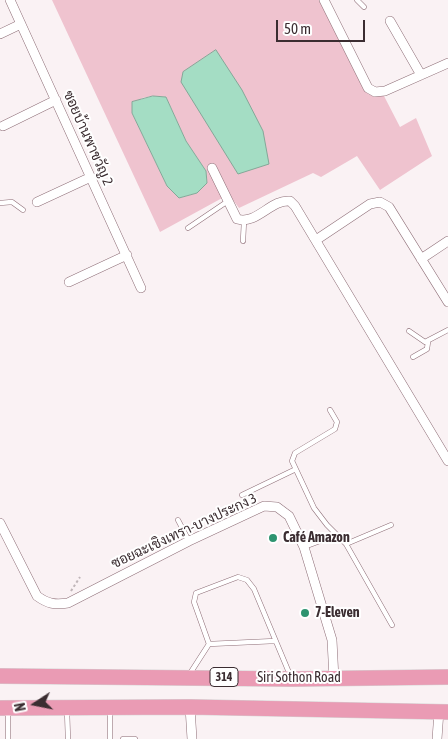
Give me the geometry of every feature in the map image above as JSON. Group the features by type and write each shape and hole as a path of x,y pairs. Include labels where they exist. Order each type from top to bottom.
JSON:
{"highway":[{"name":"Siri Sothon Road","path":"0,676 188,676 292,679 448,677"},
{"path":"4,708 190,707 443,711"}],"street":[{"name":"ซอยบ้านพาขวัญ 2","path":"10,0 141,288"},
{"path":"324,0 368,88 375,92 385,91 448,62"},
{"path":"390,21 421,75"},
{"path":"0,34 21,24"},
{"path":"2,126 56,100"},
{"path":"212,168 237,219 244,221 282,200 290,201 316,240 448,460"},
{"path":"37,202 91,177"},
{"path":"316,240 370,204 380,202 389,208 448,302"},
{"path":"422,259 448,241"},
{"path":"69,282 126,255"},
{"name":"ซอยฉะเชิงเทรา-บางประกง 3","path":"0,523 37,596 45,602 54,605 68,602 189,541 264,506 277,507 289,516 304,547 332,640 334,679"},
{"path":"190,707 192,739"},
{"path":"437,739 443,711"}],"lane":[{"path":"357,0 364,7"},
{"path":"188,228 228,201"},
{"path":"0,203 12,202 23,210"},
{"path":"243,241 244,221"},
{"path":"409,331 422,341 428,342 448,330"},
{"path":"413,358 427,349 428,342"},
{"path":"330,410 337,426 295,452 292,457 294,470 314,508 346,544 392,625"},
{"path":"242,494 294,470"},
{"path":"178,520 189,541"},
{"path":"346,544 391,525"},
{"path":"304,547 336,535"},
{"path":"208,644 194,602 196,592 238,577 247,580 254,589 292,679"},
{"path":"208,644 275,641"},
{"path":"188,676 208,644"},
{"path":"4,708 8,739"},
{"path":"66,708 68,739"},
{"path":"110,708 110,739"},
{"path":"123,739 135,739"}],"shaded area":[{"path":"52,0 319,0 368,94 384,96 400,127 416,118 432,156 380,190 357,156 321,177 313,173 239,208 209,168 224,197 160,232","holes":["153,96 166,97 186,141 206,171 207,183 197,193 179,198 167,186 132,113 142,98"]},
{"path":"216,50 242,90 263,131 269,164 238,174 181,82 183,72"},
{"path":"153,96 166,97 186,141 206,171 207,183 197,193 179,198 167,186 132,113 132,102"}],"place":[{"name":"Café Amazon","path":"273,538"},
{"name":"7-Eleven","path":"305,613"}]}
